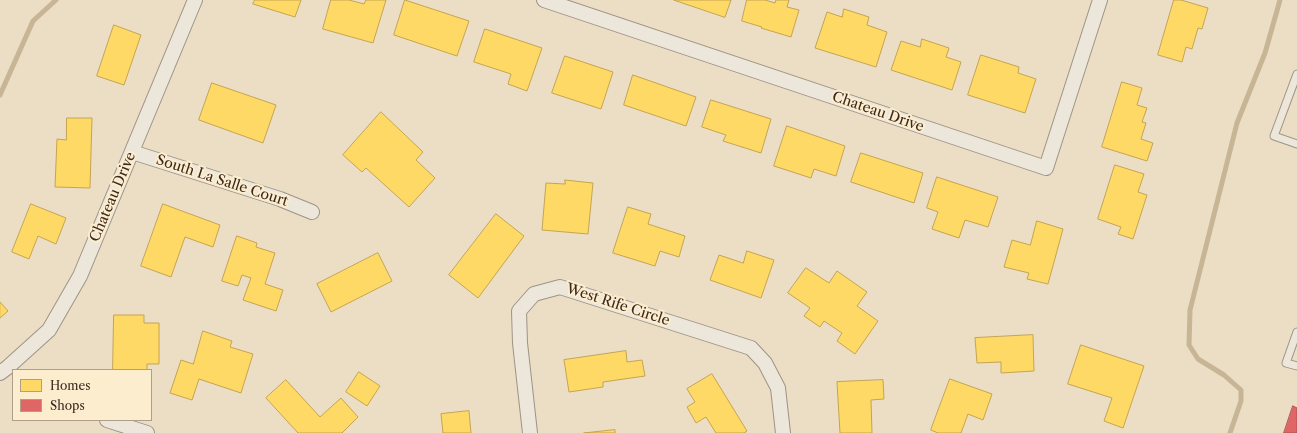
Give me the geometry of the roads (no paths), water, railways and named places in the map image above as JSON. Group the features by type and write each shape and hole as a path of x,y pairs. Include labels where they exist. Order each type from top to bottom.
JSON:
{"street":[{"name":"Chateau Drive","path":"7,371 48,330 80,276 195,0"},
{"name":"Chateau Drive","path":"544,0 1046,168 1100,0"},
{"name":"South La Salle Court","path":"132,152 280,199 312,212"},
{"name":"West Rife Circle","path":"530,433 520,343 519,311 534,294 560,287 752,348 766,363 778,388 783,433"},
{"path":"110,421 147,433"}],"lane":[{"path":"1297,74 1274,136 1297,144"},
{"path":"1297,332 1286,363 1297,366"}],"waterway":[{"path":"0,95 33,21 56,0"},
{"path":"1230,433 1241,401 1241,390 1224,375 1198,359 1189,345 1190,310 1237,123 1265,53 1280,0"}]}
